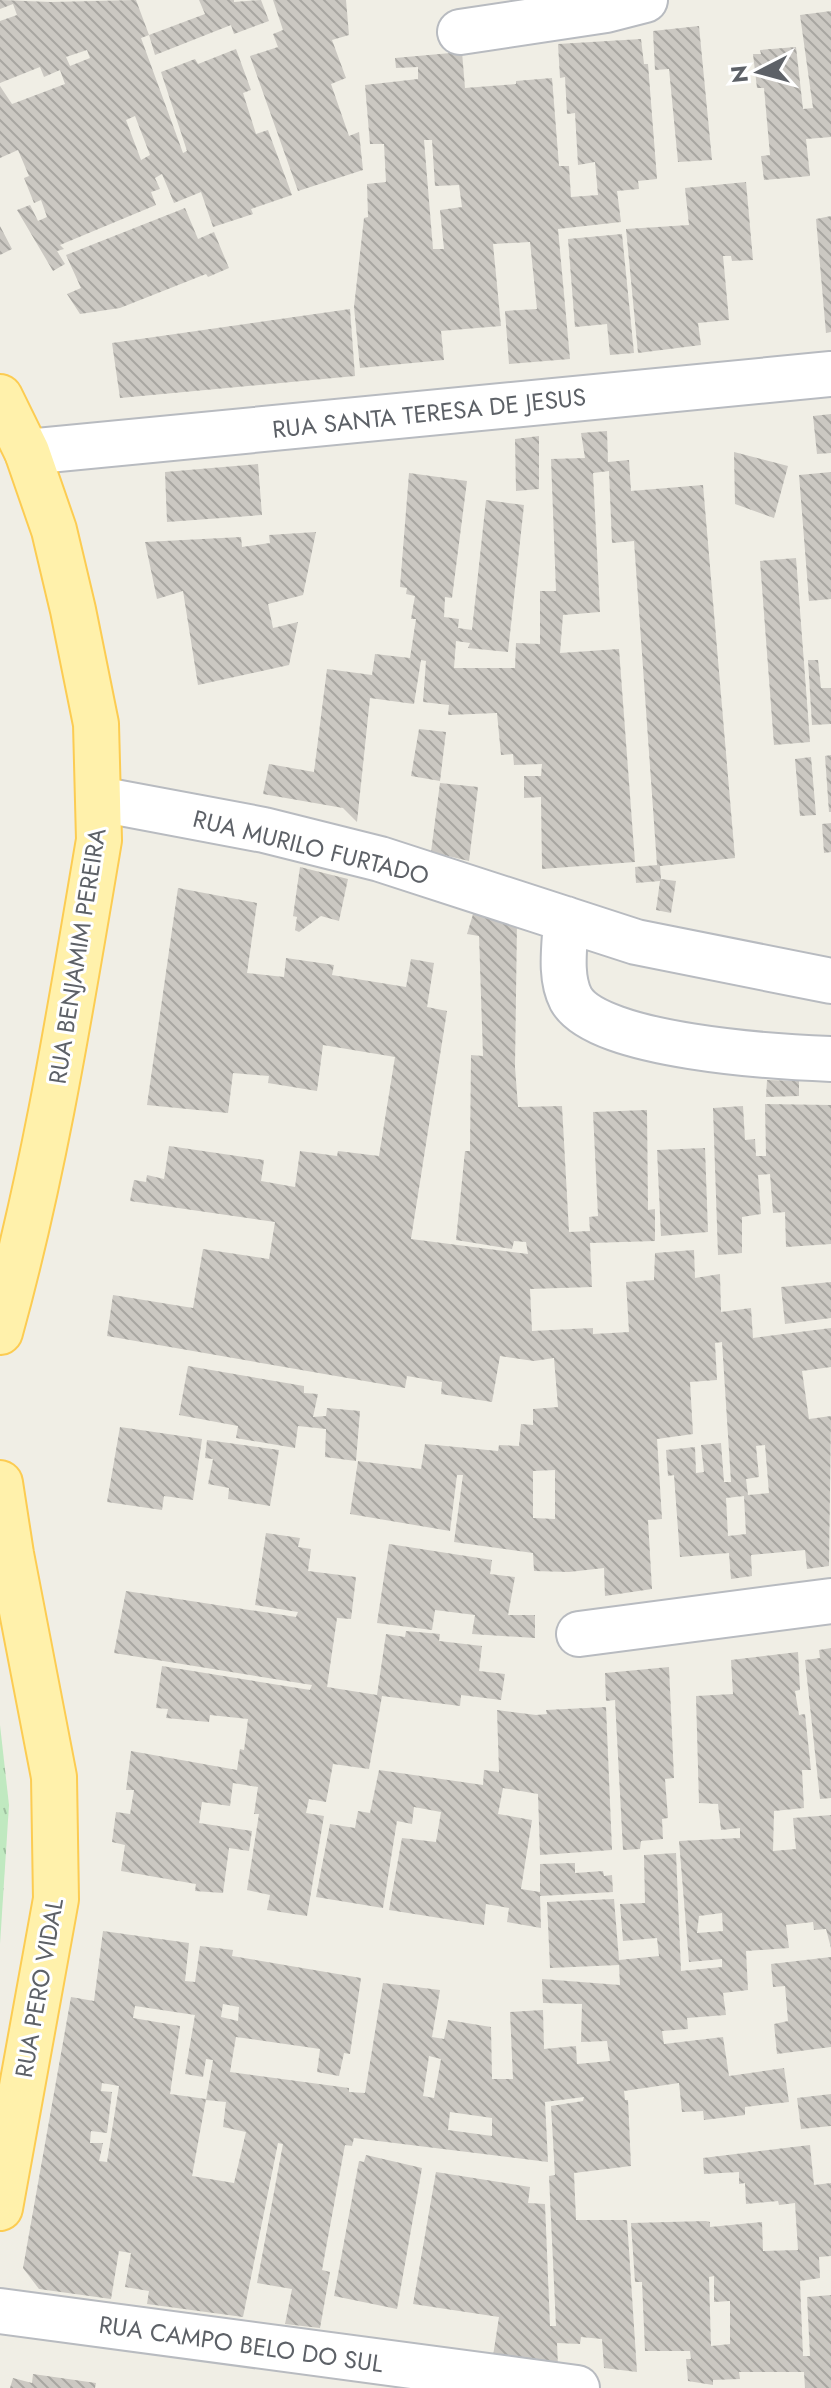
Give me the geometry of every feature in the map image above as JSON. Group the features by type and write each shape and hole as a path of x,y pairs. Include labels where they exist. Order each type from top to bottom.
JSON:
{"main road":[{"name":"RUA BENJAMIM PEREIRA","path":"0,397 27,452 54,530 96,724 99,799 99,840 58,1083 37,1186 0,1332"},
{"name":"RUA PERO VIDAL","path":"0,1483 54,1777 56,1899 7,2120 0,2208"}],"street":[{"path":"460,32 606,10 645,0"},
{"name":"RUA SANTA TERESA DE JESUS","path":"27,452 831,374"},
{"name":"RUA MURILO FURTADO","path":"99,799 264,830 380,859 636,942 831,981"},
{"path":"566,919 564,968 571,999 590,1017 639,1035 734,1054 831,1059"},
{"path":"579,1634 831,1601"},
{"name":"RUA CAMPO BELO DO SUL","path":"0,2311 577,2388"}],"green space":[{"path":"0,1725 9,1805 0,1944"}],"building":[{"path":"0,0 136,0 149,35 141,38 183,153 187,151 161,72 195,59 198,64 236,49 251,90 243,93 256,134 268,130 292,195 251,209 253,214 213,227 201,192 174,203 162,174 155,178 160,189 151,192 156,205 60,245 64,249 57,251 65,264 53,271 17,210 30,205 38,221 47,217 41,200 34,203 24,178 29,176 18,150 0,158 0,86 12,104 65,84 60,70 44,77 40,67 0,83 0,21 17,15 13,4 0,9","holes":["87,50 90,58 70,66 66,57","135,116 150,155 141,160 126,120"]},
{"path":"199,0 261,0 269,21 234,34 231,25 155,55 149,35 205,14"},
{"path":"273,0 346,0 349,35 332,40 346,78 331,84 349,136 359,132 363,170 298,191 250,56 278,47 273,34 283,30"},
{"path":"831,11 831,137 806,139 810,176 764,180 761,156 770,155 764,88 757,88 753,54 761,54 760,50 796,47 803,109 813,108 800,15"},
{"path":"699,26 712,160 678,162 669,69 655,70 653,31"},
{"path":"641,39 644,64 648,64 657,179 638,181 639,189 617,191 621,222 558,229 570,359 509,364 505,311 537,309 530,242 493,244 501,326 441,331 444,360 360,368 354,307 364,218 368,217 367,184 386,182 384,144 370,144 365,85 418,79 418,67 396,68 395,58 462,52 465,88 552,78 559,166 569,166 571,197 598,195 595,162 578,165 575,113 567,114 565,77 560,78 558,44","holes":["424,140 432,140 435,186 459,185 462,207 440,210 444,249 433,249"]},
{"path":"746,182 753,260 732,261 731,256 723,256 729,320 698,323 701,345 638,353 626,229 689,225 685,188"},
{"path":"185,208 198,239 214,232 229,268 120,308 80,314 67,294 81,288 66,255"},
{"path":"831,216 831,332 826,333 816,219"},
{"path":"0,226 12,249 0,255"},
{"path":"622,234 634,353 610,355 607,324 575,327 568,239"},
{"path":"350,309 355,376 120,398 112,343"},
{"path":"831,414 831,453 817,454 813,416"},
{"path":"607,431 608,462 629,460 631,491 703,485 735,858 660,866 661,879 676,881 671,913 656,910 660,881 636,883 635,867 657,865 634,541 612,543 609,471 593,473 600,612 563,615 560,653 619,649 635,862 542,869 541,797 524,798 524,776 541,776 542,764 514,765 513,754 501,755 497,713 448,715 449,705 423,702 426,661 421,660 414,704 370,698 357,822 343,808 263,794 269,764 314,772 327,669 372,675 375,654 410,658 416,619 411,619 415,596 406,594 407,588 400,587 409,473 467,481 452,598 445,597 444,617 459,619 458,628 472,630 486,500 524,505 508,652 468,648 470,643 456,641 454,668 515,668 516,643 540,644 540,591 556,591 551,459 585,458 581,433"},
{"path":"539,436 539,489 516,491 515,439"},
{"path":"734,452 788,466 774,518 735,504"},
{"path":"258,464 262,515 167,522 165,472"},
{"path":"831,472 831,599 809,601 799,475"},
{"path":"316,532 303,595 268,604 273,628 298,622 289,665 198,685 183,591 157,599 145,542 241,537 242,547 270,543 269,535"},
{"path":"796,558 810,742 774,745 760,561"},
{"path":"808,660 818,660 821,688 831,688 831,724 812,725"},
{"path":"419,729 446,732 440,781 411,776"},
{"path":"831,755 831,812 829,812 825,756"},
{"path":"811,757 816,815 800,816 795,759"},
{"path":"440,783 478,787 469,861 431,852"},
{"path":"831,823 831,852 824,853 822,824"},
{"path":"300,867 348,879 339,921 321,916 299,932 295,930 297,917 293,916"},
{"path":"178,888 257,903 247,973 284,977 286,958 334,965 332,975 406,987 411,959 434,963 427,1007 447,1011 411,1239 528,1254 526,1242 514,1241 512,1249 456,1240 465,1151 470,1151 471,1055 483,1056 479,936 467,934 474,911 517,922 515,1067 518,1107 562,1106 569,1232 590,1231 589,1217 598,1216 593,1112 647,1110 648,1210 655,1209 655,1241 590,1243 592,1287 530,1289 532,1331 593,1328 593,1334 629,1332 626,1282 654,1280 655,1253 694,1250 695,1278 720,1274 721,1312 751,1308 753,1338 831,1328 831,1367 802,1371 809,1419 831,1416 829,1566 807,1569 805,1550 751,1555 752,1576 731,1579 729,1553 680,1557 674,1475 668,1476 666,1450 695,1447 696,1473 704,1472 701,1445 721,1443 724,1482 731,1482 722,1342 715,1343 717,1380 690,1382 693,1434 657,1439 662,1519 648,1520 652,1589 605,1596 604,1568 569,1572 534,1571 533,1553 454,1542 463,1475 457,1475 450,1531 350,1514 358,1461 421,1469 425,1444 498,1451 499,1445 519,1446 521,1424 533,1425 533,1409 558,1407 554,1358 534,1361 500,1356 492,1402 441,1394 442,1382 407,1376 405,1388 107,1336 113,1295 193,1308 203,1249 269,1259 275,1222 130,1201 134,1180 146,1182 147,1175 164,1179 169,1146 264,1160 261,1181 295,1187 300,1151 337,1156 338,1151 379,1156 395,1057 323,1045 317,1091 268,1083 269,1076 233,1073 228,1113 147,1105","holes":["765,1445 769,1493 748,1495 746,1479 759,1477 756,1446","555,1470 555,1519 533,1518 533,1471","744,1496 746,1534 728,1536 726,1498"]},
{"path":"767,1080 799,1081 799,1096 766,1097"},
{"path":"765,1104 831,1105 831,1244 786,1247 785,1212 773,1213 770,1174 758,1175 761,1214 742,1217 742,1253 718,1255 713,1108 743,1106 745,1140 755,1139 756,1156 766,1156"},
{"path":"705,1148 708,1232 661,1236 657,1150"},
{"path":"831,1282 831,1318 785,1324 781,1287"},
{"path":"188,1366 304,1386 304,1393 318,1394 313,1417 326,1416 327,1408 360,1411 356,1461 325,1457 326,1429 298,1426 295,1448 236,1438 238,1426 179,1415"},
{"path":"120,1427 202,1439 193,1500 164,1496 162,1510 107,1502"},
{"path":"207,1440 279,1450 270,1506 228,1499 229,1488 208,1484 213,1459 205,1458"},
{"path":"266,1533 300,1538 298,1547 311,1549 308,1571 356,1577 351,1619 337,1618 327,1687 377,1695 386,1634 405,1637 406,1631 440,1634 439,1641 482,1646 479,1671 505,1674 501,1700 461,1695 460,1706 382,1696 369,1769 333,1764 326,1802 309,1799 306,1813 324,1816 307,1916 267,1910 270,1895 247,1890 259,1814 254,1814 258,1787 233,1783 230,1806 202,1802 199,1823 252,1831 249,1851 229,1848 223,1893 195,1891 196,1884 121,1871 125,1845 112,1842 116,1812 130,1814 134,1790 126,1790 131,1751 237,1770 240,1749 244,1750 248,1719 210,1715 209,1722 166,1718 168,1709 156,1708 162,1666 310,1690 312,1685 114,1653 126,1591 296,1617 298,1612 255,1605"},
{"path":"389,1544 492,1560 490,1574 515,1577 508,1615 535,1615 535,1638 472,1634 475,1615 435,1610 432,1630 377,1623"},
{"path":"831,1648 831,1798 820,1799 805,1660 820,1658 819,1650"},
{"path":"798,1652 800,1690 795,1691 799,1715 805,1714 811,1770 802,1770 804,1808 774,1811 773,1851 796,1849 793,1818 831,1815 831,1948 826,1929 814,1930 813,1922 786,1925 789,1948 746,1951 748,1990 723,1993 726,2015 687,2018 688,2029 662,2031 664,2044 723,2037 729,2076 784,2068 789,2102 745,2107 745,2115 704,2120 703,2111 682,2112 679,2083 624,2091 625,2100 628,2100 631,2166 574,2173 576,2220 627,2220 637,2372 604,2368 602,2339 581,2337 580,2344 557,2343 558,2367 493,2356 499,2317 413,2304 436,2172 530,2187 528,2203 545,2204 550,2326 556,2326 549,2176 555,2175 551,2106 583,2101 584,2097 545,2102 548,2162 354,2138 352,2146 345,2145 322,2270 330,2272 320,2328 285,2324 292,2289 257,2283 283,2144 278,2143 243,2317 147,2304 149,2291 125,2287 131,2253 119,2251 111,2299 39,2289 23,2268 71,1997 94,2001 103,1931 189,1943 185,1981 195,1982 200,1946 233,1950 232,1956 361,1978 350,2054 344,2053 339,2076 317,2072 320,2049 236,2037 230,2072 349,2088 349,2092 365,2093 383,1983 440,1990 432,2037 444,2039 448,2020 491,2027 492,2079 513,2079 510,2012 543,2010 544,2049 576,2046 577,2064 610,2061 607,2041 581,2042 582,2004 543,2003 542,1979 620,1985 619,1965 550,1968 547,1902 614,1899 619,1960 659,1956 657,1938 623,1941 620,1904 645,1903 644,1855 676,1853 681,1971 722,1967 722,1959 689,1962 679,1841 740,1838 740,1828 721,1830 718,1804 699,1803 696,1696 733,1694 731,1660","holes":["722,1913 723,1931 697,1933 699,1916","223,2004 239,2007 238,2021 221,2017","135,2006 195,2015 185,2074 203,2077 206,2059 213,2060 206,2100 226,2102 223,2127 246,2132 234,2183 192,2176 206,2099 170,2094 180,2026 133,2018","429,2056 441,2059 434,2098 423,2096","102,2083 119,2086 107,2162 99,2161 103,2143 90,2143 91,2131 107,2133 112,2092 101,2091","450,2112 492,2118 492,2136 448,2130"]},
{"path":"669,1667 674,1778 665,1779 668,1818 662,1819 663,1839 641,1841 640,1849 623,1850 615,1700 606,1701 605,1673"},
{"path":"606,1707 612,1850 540,1855 538,1794 503,1788 498,1814 532,1820 521,1889 540,1892 540,1864 575,1863 575,1873 603,1871 604,1876 612,1875 613,1892 540,1896 541,1928 507,1922 509,1908 486,1904 484,1925 389,1910 402,1838 436,1842 441,1812 414,1807 412,1824 397,1821 383,1908 316,1897 330,1824 355,1828 358,1811 370,1813 379,1770 483,1785 484,1770 499,1772 497,1710 536,1715 547,1714 546,1710"},
{"path":"831,1957 831,2047 777,2054 774,2024 788,2021 785,1986 773,1987 771,1964"},
{"path":"831,2094 831,2126 801,2129 797,2098"},
{"path":"810,2145 814,2185 831,2183 831,2256 819,2257 820,2278 800,2281 803,2356 810,2356 807,2297 831,2295 831,2388 805,2388 804,2372 739,2372 740,2379 713,2380 713,2385 688,2381 686,2359 691,2359 690,2351 645,2351 642,2282 635,2282 631,2223 706,2221 710,2222 710,2227 762,2222 763,2251 798,2250 795,2203 746,2204 745,2183 739,2184 739,2172 704,2174 703,2158","holes":["714,2276 714,2302 730,2301 730,2344 711,2346 709,2277"]},
{"path":"366,2155 422,2168 397,2309 334,2296 359,2161 364,2162"},
{"path":"33,2374 96,2383 95,2388 10,2388 13,2378 32,2383"}]}
